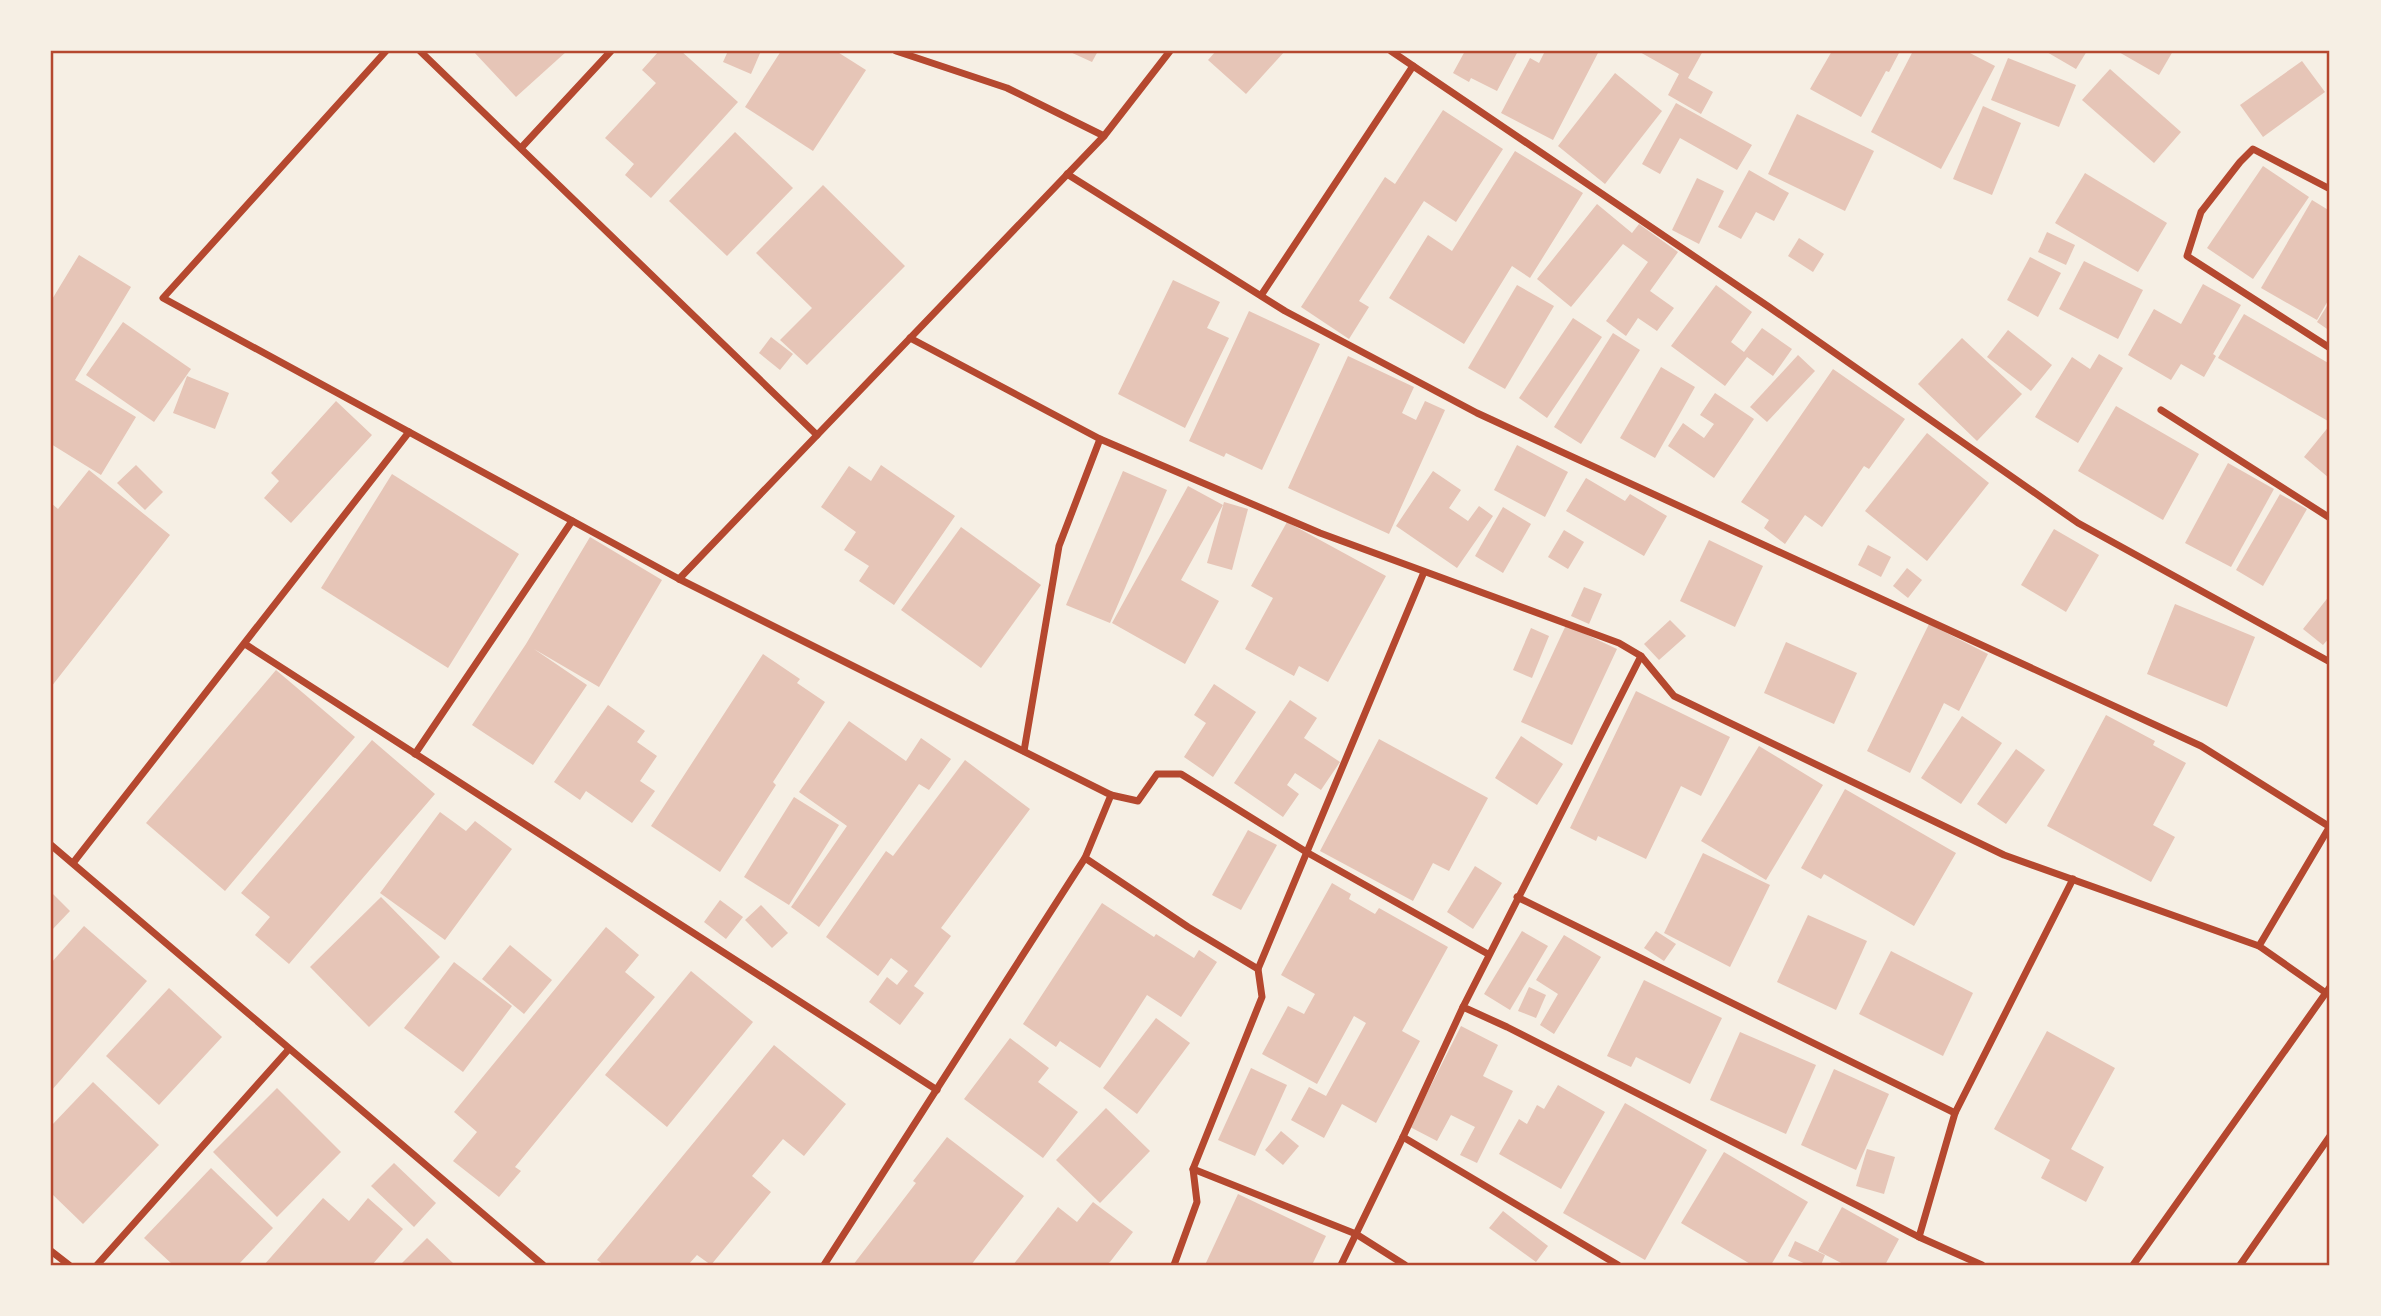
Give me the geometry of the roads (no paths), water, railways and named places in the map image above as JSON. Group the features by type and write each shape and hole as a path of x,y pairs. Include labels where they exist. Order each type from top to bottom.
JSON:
{"street":[{"path":"386,51 163,298 679,579 1111,795 1138,801 1157,774 1181,775 1308,853 1489,954"},
{"path":"420,51 817,435"},
{"path":"521,148 611,51"},
{"path":"896,51 1007,88 1104,136"},
{"path":"679,579 1104,136 1170,51"},
{"path":"1391,51 1769,307 2078,523 2330,662"},
{"path":"1262,295 1413,66"},
{"path":"2330,189 2253,149 2201,212 2187,256 2330,348"},
{"path":"1068,174 1285,311 1477,414 2202,746 2330,827 2259,946"},
{"path":"910,338 1100,439 1320,533 1619,643 1642,656 1674,696 2004,855 2259,946 2328,990 2133,1265"},
{"path":"2161,410 2330,518"},
{"path":"73,863 409,432"},
{"path":"1024,751 1059,547 1100,439"},
{"path":"415,754 572,522"},
{"path":"1174,1265 1197,1202 1194,1169 1262,997 1258,970 1424,572"},
{"path":"244,644 937,1090"},
{"path":"1340,1265 1403,1137 1462,1007 1642,656"},
{"path":"824,1265 1085,858 1111,795"},
{"path":"51,845 543,1265"},
{"path":"1085,858 1258,970"},
{"path":"1919,1237 1955,1113 2073,880"},
{"path":"1517,897 1955,1113"},
{"path":"1462,1007 1507,1027 1919,1237 1982,1265"},
{"path":"97,1265 289,1049"},
{"path":"2240,1265 2330,1136"},
{"path":"1403,1137 1618,1265"},
{"path":"1194,1169 1356,1234 1405,1265"},
{"path":"51,1251 69,1265"}]}
